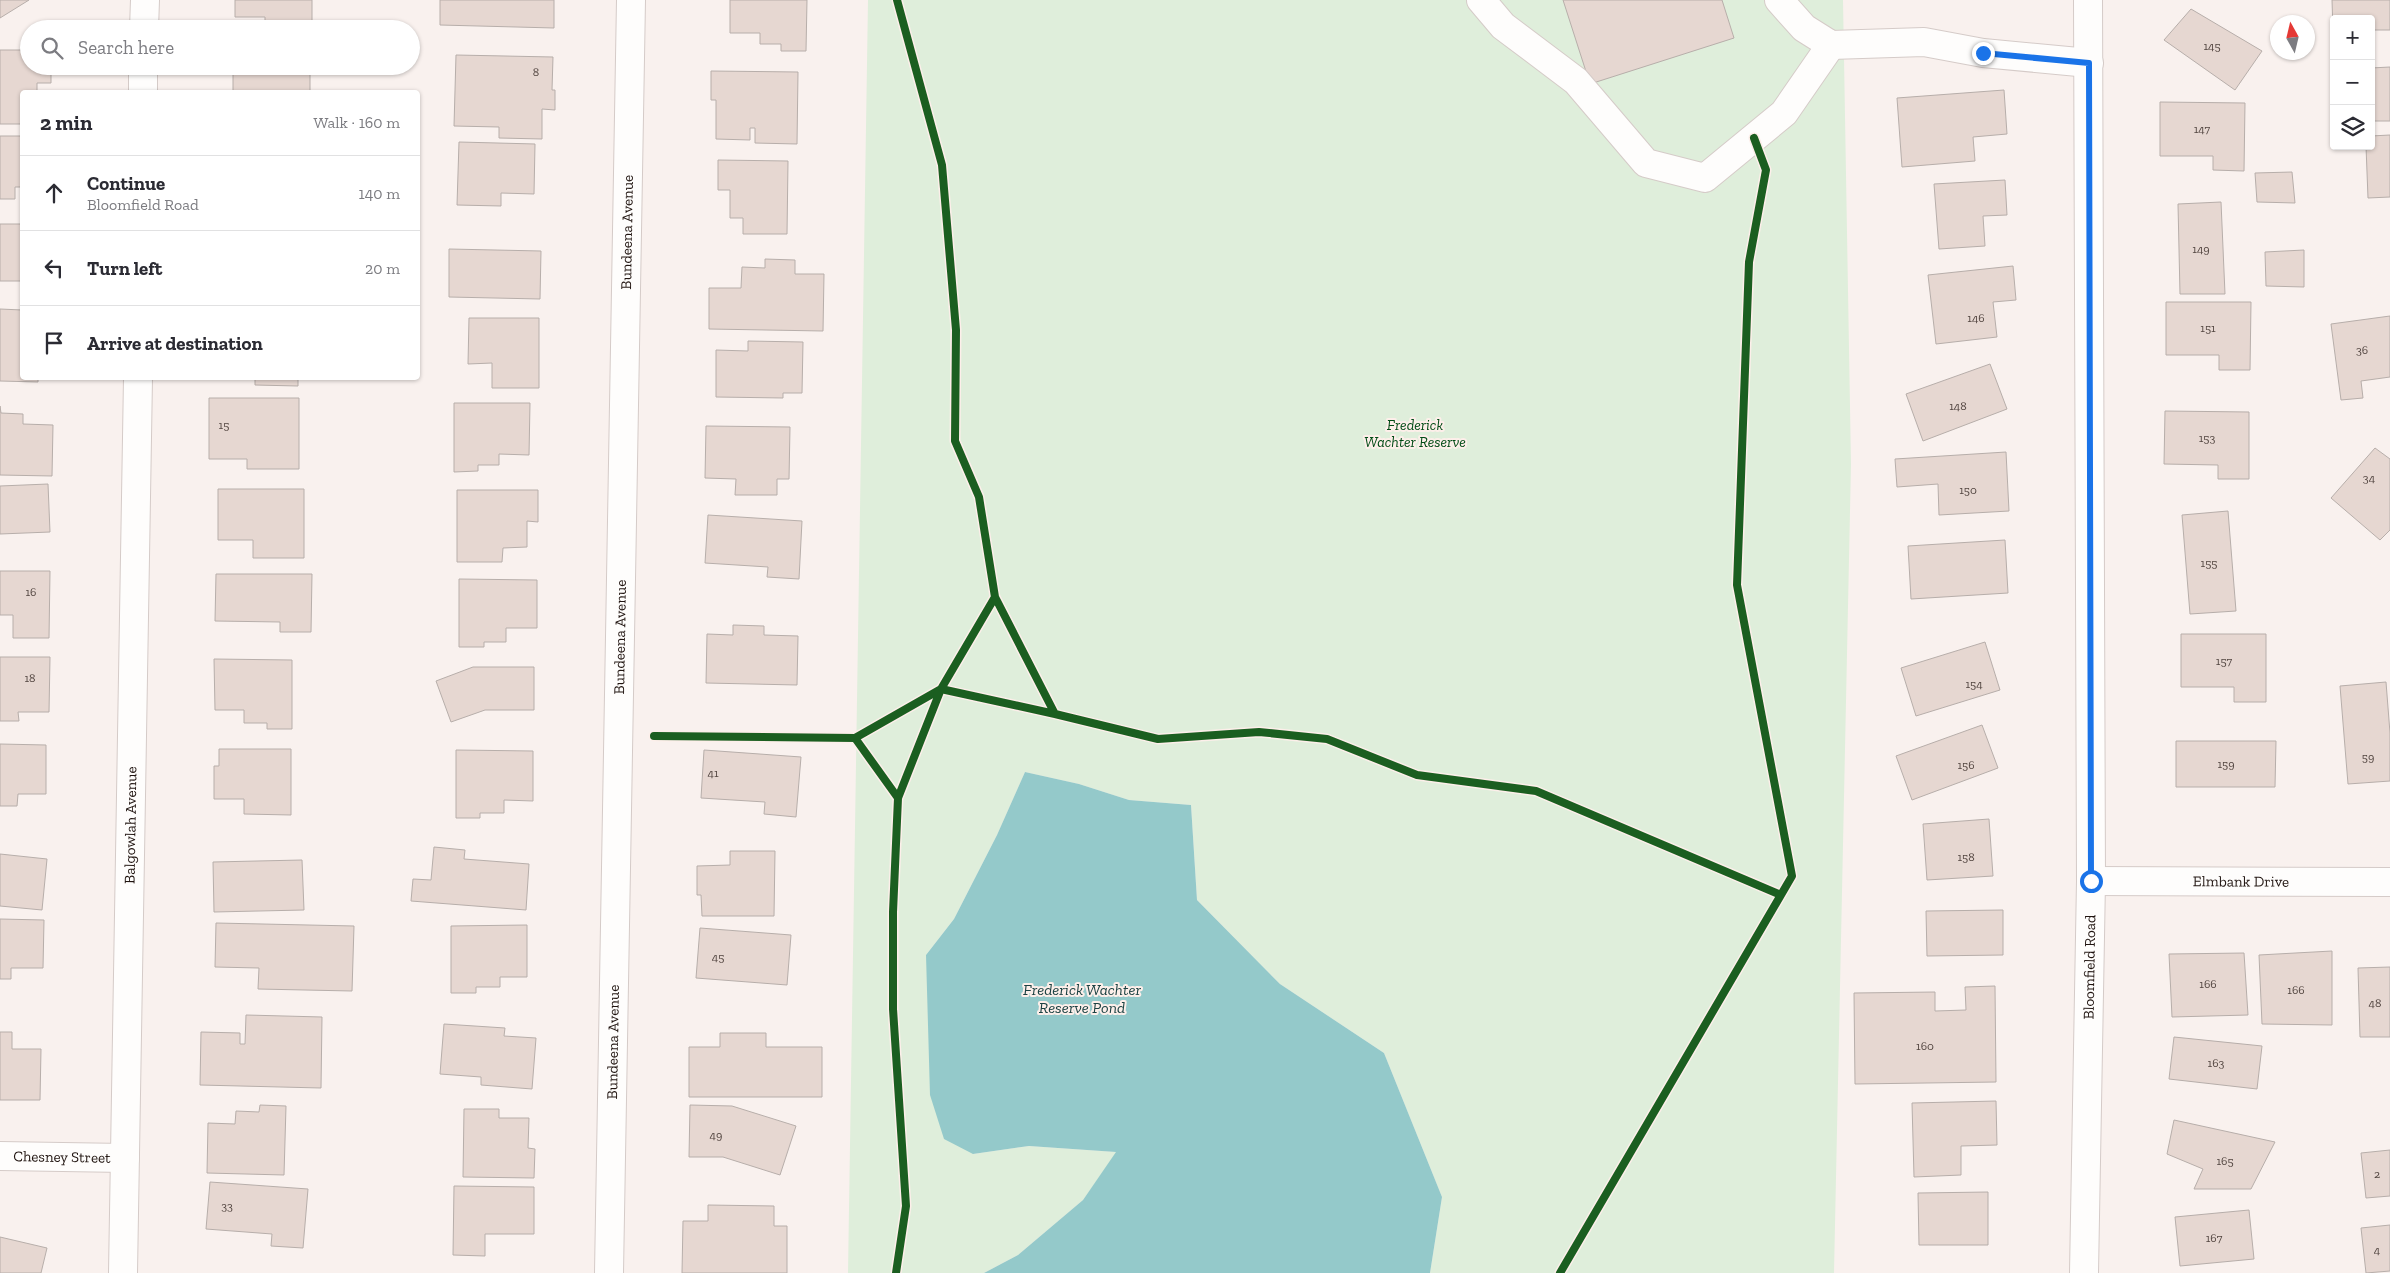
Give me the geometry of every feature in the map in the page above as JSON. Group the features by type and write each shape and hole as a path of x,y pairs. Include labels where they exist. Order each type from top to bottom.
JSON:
{"street":[{"path":"144,20 145,0"},
{"name":"Bundeena Avenue","path":"609,1273 630,0"},
{"path":"1481,0 1502,26 1576,81 1646,163 1705,178 1784,113 1832,45"},
{"path":"1779,0 1804,28 1832,45 1924,42 1983,53 2089,63"},
{"name":"Bloomfield Road","path":"2084,1273 2091,881 2088,0"},
{"path":"143,90 144,75"},
{"name":"Balgowlah Avenue","path":"123,1273 138,380"},
{"name":"Elmbank Drive","path":"2091,881 2390,882"},
{"name":"Chesney Street","path":"0,1156 125,1158"}],"green space":[{"name":"Frederick Wachter Reserve","path":"868,0 1843,0 1851,464 1834,1273 1430,1273 1442,1197 1384,1053 1280,984 1197,900 1191,805 1129,800 1079,784 1025,772 997,835 954,919 926,955 973,1154 1029,1146 1117,1152 1083,1200 1018,1255 984,1273 848,1273"}],"water":[{"name":"Frederick Wachter Reserve Pond","path":"1025,772 1079,784 1129,800 1191,805 1197,900 1280,984 1384,1053 1442,1197 1430,1273 984,1273 1018,1255 1083,1200 1116,1152 1029,1146 973,1154 944,1139 930,1095 926,955 954,919 997,835"}],"building":[{"path":"0,0 29,0 0,18"},
{"path":"235,0 312,0 312,20 265,20 265,17 235,17"},
{"path":"440,0 554,0 554,28 440,25"},
{"path":"730,0 807,0 806,51 781,51 781,44 760,44 760,33 730,33"},
{"path":"1563,0 1722,0 1734,38 1590,84"},
{"path":"2332,0 2390,0 2390,30 2375,30 2375,15 2332,15"},
{"path":"2191,9 2262,51 2235,90 2164,40"},
{"path":"0,50 20,50 20,75 51,75 51,83 37,83 37,90 20,90 20,124 0,124"},
{"path":"456,55 553,57 552,90 555,90 555,110 542,109 542,139 499,138 499,127 454,126"},
{"path":"2390,67 2390,121 2375,121 2375,68"},
{"path":"711,71 798,72 797,144 755,143 755,128 750,128 750,140 716,139 716,100 711,100"},
{"path":"233,75 310,75 310,90 233,90"},
{"path":"2004,90 2007,134 1973,137 1975,161 1902,167 1897,98"},
{"path":"2160,102 2245,103 2244,171 2213,170 2213,156 2160,156"},
{"path":"2390,135 2390,197 2368,198 2366,150 2375,150 2375,136"},
{"path":"0,136 20,136 20,187 15,187 15,199 0,199"},
{"path":"459,142 535,144 534,194 501,193 501,206 457,205"},
{"path":"718,160 788,161 787,234 743,234 743,218 730,218 730,190 718,190"},
{"path":"2292,172 2295,203 2257,202 2255,173"},
{"path":"2005,180 2007,215 1983,216 1985,246 1939,249 1934,184"},
{"path":"2221,202 2225,294 2180,294 2178,204"},
{"path":"0,224 20,224 20,281 0,281"},
{"path":"449,249 541,251 540,299 449,297"},
{"path":"2304,250 2304,287 2266,286 2265,252"},
{"path":"765,259 795,260 795,274 824,274 823,331 709,329 709,288 741,288 742,267 765,268"},
{"path":"2013,266 2016,300 1993,302 1997,337 1936,344 1928,275"},
{"path":"2166,302 2251,302 2250,370 2219,370 2219,355 2166,355"},
{"path":"0,309 20,310 20,380 38,380 38,382 0,381"},
{"path":"2390,316 2390,377 2361,381 2363,398 2341,400 2331,324"},
{"path":"469,318 539,318 539,388 492,388 492,363 468,364"},
{"path":"748,341 803,342 802,393 783,393 783,398 716,397 716,350 748,351"},
{"path":"1990,364 2007,409 1923,441 1906,394"},
{"path":"255,380 298,380 298,386 255,385"},
{"path":"209,398 299,398 299,469 247,469 247,459 209,459"},
{"path":"454,403 530,403 529,455 499,454 499,465 478,465 478,471 454,472"},
{"path":"0,406 1,413 23,414 23,424 53,425 52,476 0,475"},
{"path":"2165,411 2249,412 2249,479 2218,479 2218,465 2164,464"},
{"path":"706,426 790,427 789,479 777,479 777,495 735,495 736,479 705,478"},
{"path":"2375,448 2390,459 2390,530 2380,540 2331,498"},
{"path":"2006,452 2009,511 1939,515 1938,484 1897,487 1895,459"},
{"path":"48,484 50,532 0,534 0,486"},
{"path":"218,489 304,489 304,558 253,558 253,540 218,540"},
{"path":"457,490 538,490 538,522 527,521 527,547 503,548 502,562 457,562"},
{"path":"2228,511 2236,611 2190,614 2182,515"},
{"path":"708,515 802,521 799,579 767,577 768,567 705,563"},
{"path":"2005,540 2008,593 1911,599 1908,546"},
{"path":"0,571 50,571 49,638 13,638 13,615 0,615"},
{"path":"216,574 312,574 311,632 280,632 280,622 215,621"},
{"path":"459,579 537,580 537,628 506,628 506,642 484,642 484,647 459,647"},
{"path":"733,625 764,626 764,635 798,636 797,685 706,683 707,634 733,635"},
{"path":"2181,634 2266,634 2266,702 2234,702 2234,687 2181,687"},
{"path":"1985,642 2000,690 1916,716 1901,668"},
{"path":"0,657 50,657 49,712 18,712 19,721 0,721"},
{"path":"214,659 292,660 292,729 267,729 267,723 244,723 244,710 215,710"},
{"path":"473,667 534,667 534,710 485,710 451,722 436,681"},
{"path":"2386,682 2390,733 2390,781 2348,784 2340,686"},
{"path":"1982,725 1998,768 1912,800 1896,756"},
{"path":"2176,741 2276,741 2275,787 2176,787"},
{"path":"0,744 46,745 46,794 18,794 17,806 0,806"},
{"path":"219,749 291,749 291,815 244,814 244,799 214,799 214,766 219,766"},
{"path":"456,750 533,751 533,801 504,800 504,813 480,813 480,818 456,818"},
{"path":"704,750 801,757 796,817 764,814 765,802 701,798"},
{"path":"1989,819 1993,876 1927,880 1923,824"},
{"path":"434,847 465,850 464,859 529,864 526,910 411,901 413,879 431,880"},
{"path":"730,851 775,851 774,916 702,916 701,895 697,895 697,866 730,865"},
{"path":"0,854 47,859 42,910 0,906"},
{"path":"302,860 304,910 214,912 213,862"},
{"path":"2003,910 2003,955 1927,956 1926,911"},
{"path":"0,919 44,920 43,968 11,968 11,979 0,979"},
{"path":"216,923 354,926 352,991 258,989 259,968 215,967"},
{"path":"527,925 527,977 500,977 500,987 476,987 476,993 451,993 451,926"},
{"path":"700,928 791,935 787,985 696,978"},
{"path":"2332,951 2332,1025 2262,1024 2259,955"},
{"path":"2244,953 2248,1015 2172,1017 2169,954"},
{"path":"2390,967 2390,1037 2360,1037 2358,968"},
{"path":"1995,986 1996,1082 1855,1084 1854,993 1935,992 1935,1011 1966,1010 1965,987"},
{"path":"246,1015 322,1017 321,1088 200,1085 201,1032 240,1033 240,1044 245,1044"},
{"path":"444,1024 505,1028 504,1036 536,1038 532,1089 481,1085 481,1077 440,1074"},
{"path":"0,1032 12,1032 12,1049 41,1049 40,1100 0,1100"},
{"path":"720,1033 766,1033 766,1047 822,1047 822,1097 689,1097 689,1047 720,1047"},
{"path":"2174,1037 2262,1046 2257,1089 2169,1079"},
{"path":"1996,1101 1997,1145 1961,1146 1961,1175 1914,1177 1912,1103"},
{"path":"260,1105 286,1106 284,1175 207,1173 208,1123 235,1124 236,1111 259,1112"},
{"path":"690,1105 732,1106 796,1126 780,1175 723,1157 689,1157"},
{"path":"464,1109 499,1109 499,1118 529,1118 528,1148 535,1149 534,1178 463,1177"},
{"path":"2174,1120 2275,1142 2251,1189 2194,1189 2203,1169 2167,1154"},
{"path":"2390,1150 2390,1196 2366,1198 2361,1153"},
{"path":"210,1182 308,1189 303,1248 271,1246 272,1234 206,1229"},
{"path":"454,1186 534,1187 534,1234 485,1234 485,1256 453,1255"},
{"path":"1988,1192 1988,1245 1919,1245 1918,1193"},
{"path":"708,1205 774,1206 774,1226 787,1226 787,1273 682,1273 683,1221 708,1221"},
{"path":"2249,1210 2254,1259 2180,1266 2175,1217"},
{"path":"2390,1225 2390,1271 2366,1273 2361,1228"},
{"path":"0,1237 47,1248 41,1273 0,1273"}],"cycle path":[{"path":"897,0 942,165 956,330 955,441 979,497 995,597 1055,714 1158,739 1259,732 1327,739 1417,775 1536,791 1781,895"},
{"path":"1560,1273 1792,876 1737,585 1749,262 1766,170 1754,138"},
{"path":"898,798 941,689 995,597"},
{"path":"654,736 855,738 941,689 1055,714"},
{"path":"855,738 898,798 893,912 893,1009 906,1206 896,1273"}],"route":[{"path":"1983,53 2089,63 2091,881"}]}
